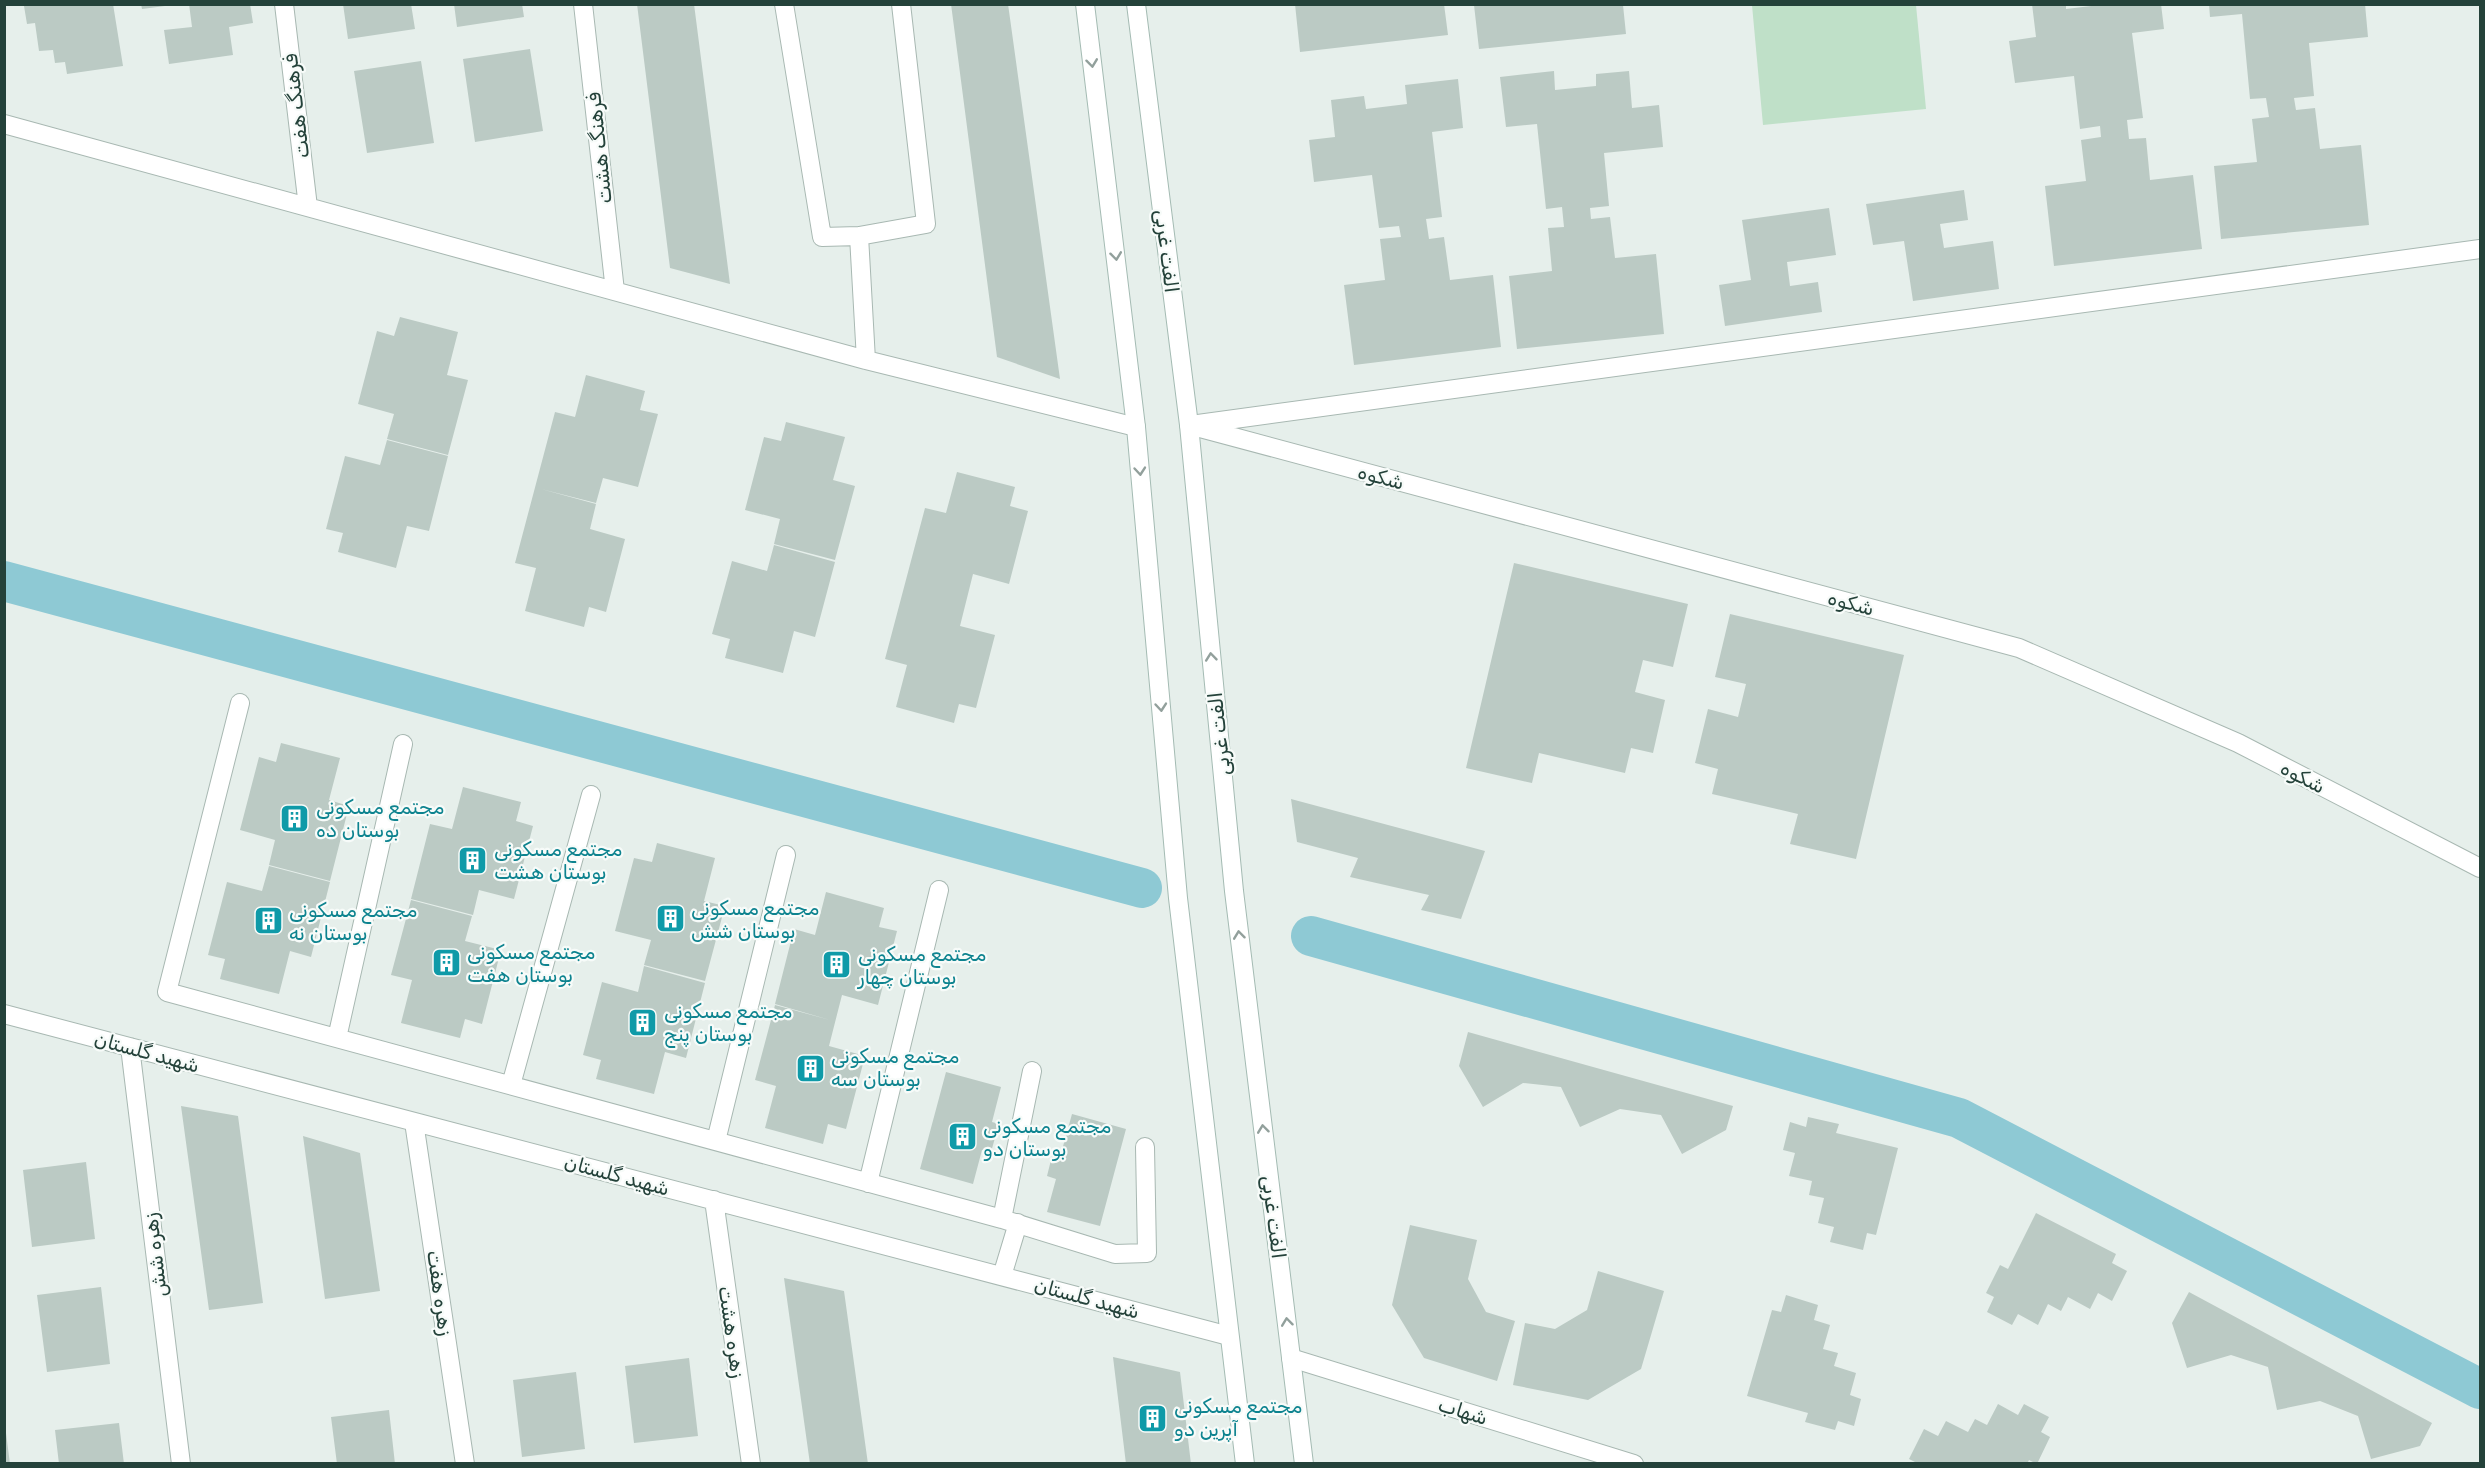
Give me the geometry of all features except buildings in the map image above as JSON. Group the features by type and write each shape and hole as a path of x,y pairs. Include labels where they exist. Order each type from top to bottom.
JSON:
{"street":[{"name":"فرهنگ هفت","path":"284,4 308,207"},
{"name":"فرهنگ هشت","path":"583,4 615,291"},
{"path":"784,4 822,237 859,236 926,224 901,4"},
{"path":"1085,4 1137,428 1178,898 1245,1464"},
{"name":"الفت غربی","path":"1136,4 1189,426 1234,891 1304,1464"},
{"path":"4,124 866,360 1137,428"},
{"path":"859,236 866,360"},
{"path":"1189,426 2481,249"},
{"name":"شکوه","path":"1189,426 2019,648 2238,743 2481,868"},
{"path":"240,703 167,992 1010,1221 1114,1254 1147,1253 1145,1147"},
{"path":"337,1038 403,744"},
{"path":"511,1085 591,795"},
{"path":"716,1141 786,855"},
{"path":"868,1183 939,890"},
{"name":"شهید گلستان","path":"4,1014 1229,1336"},
{"name":"زهره شش","path":"130,1047 181,1464"},
{"path":"1002,1276 1032,1071"},
{"name":"زهره هفت","path":"414,1122 465,1464"},
{"name":"زهره هشت","path":"714,1200 751,1464"},
{"name":"شهاب","path":"1291,1358 1634,1464"}],"green space":[{"path":"1752,5 1916,5 1926,109 1763,125"}],"waterway":[{"path":"4,581 1142,888"},
{"path":"1311,936 1959,1118 2480,1389"}],"place":[{"name":"مجتمع مسکونی بوستان ده","path":"295,818"},
{"name":"مجتمع مسکونی بوستان هشت","path":"473,860"},
{"name":"مجتمع مسکونی بوستان شش","path":"670,919"},
{"name":"مجتمع مسکونی بوستان نه","path":"268,921"},
{"name":"مجتمع مسکونی بوستان هفت","path":"446,963"},
{"name":"مجتمع مسکونی بوستان چهار","path":"837,965"},
{"name":"مجتمع مسکونی بوستان پنج","path":"643,1022"},
{"name":"مجتمع مسکونی بوستان سه","path":"810,1068"},
{"name":"مجتمع مسکونی بوستان دو","path":"962,1137"},
{"name":"مجتمع مسکونی آپرین دو","path":"1153,1418"}]}
